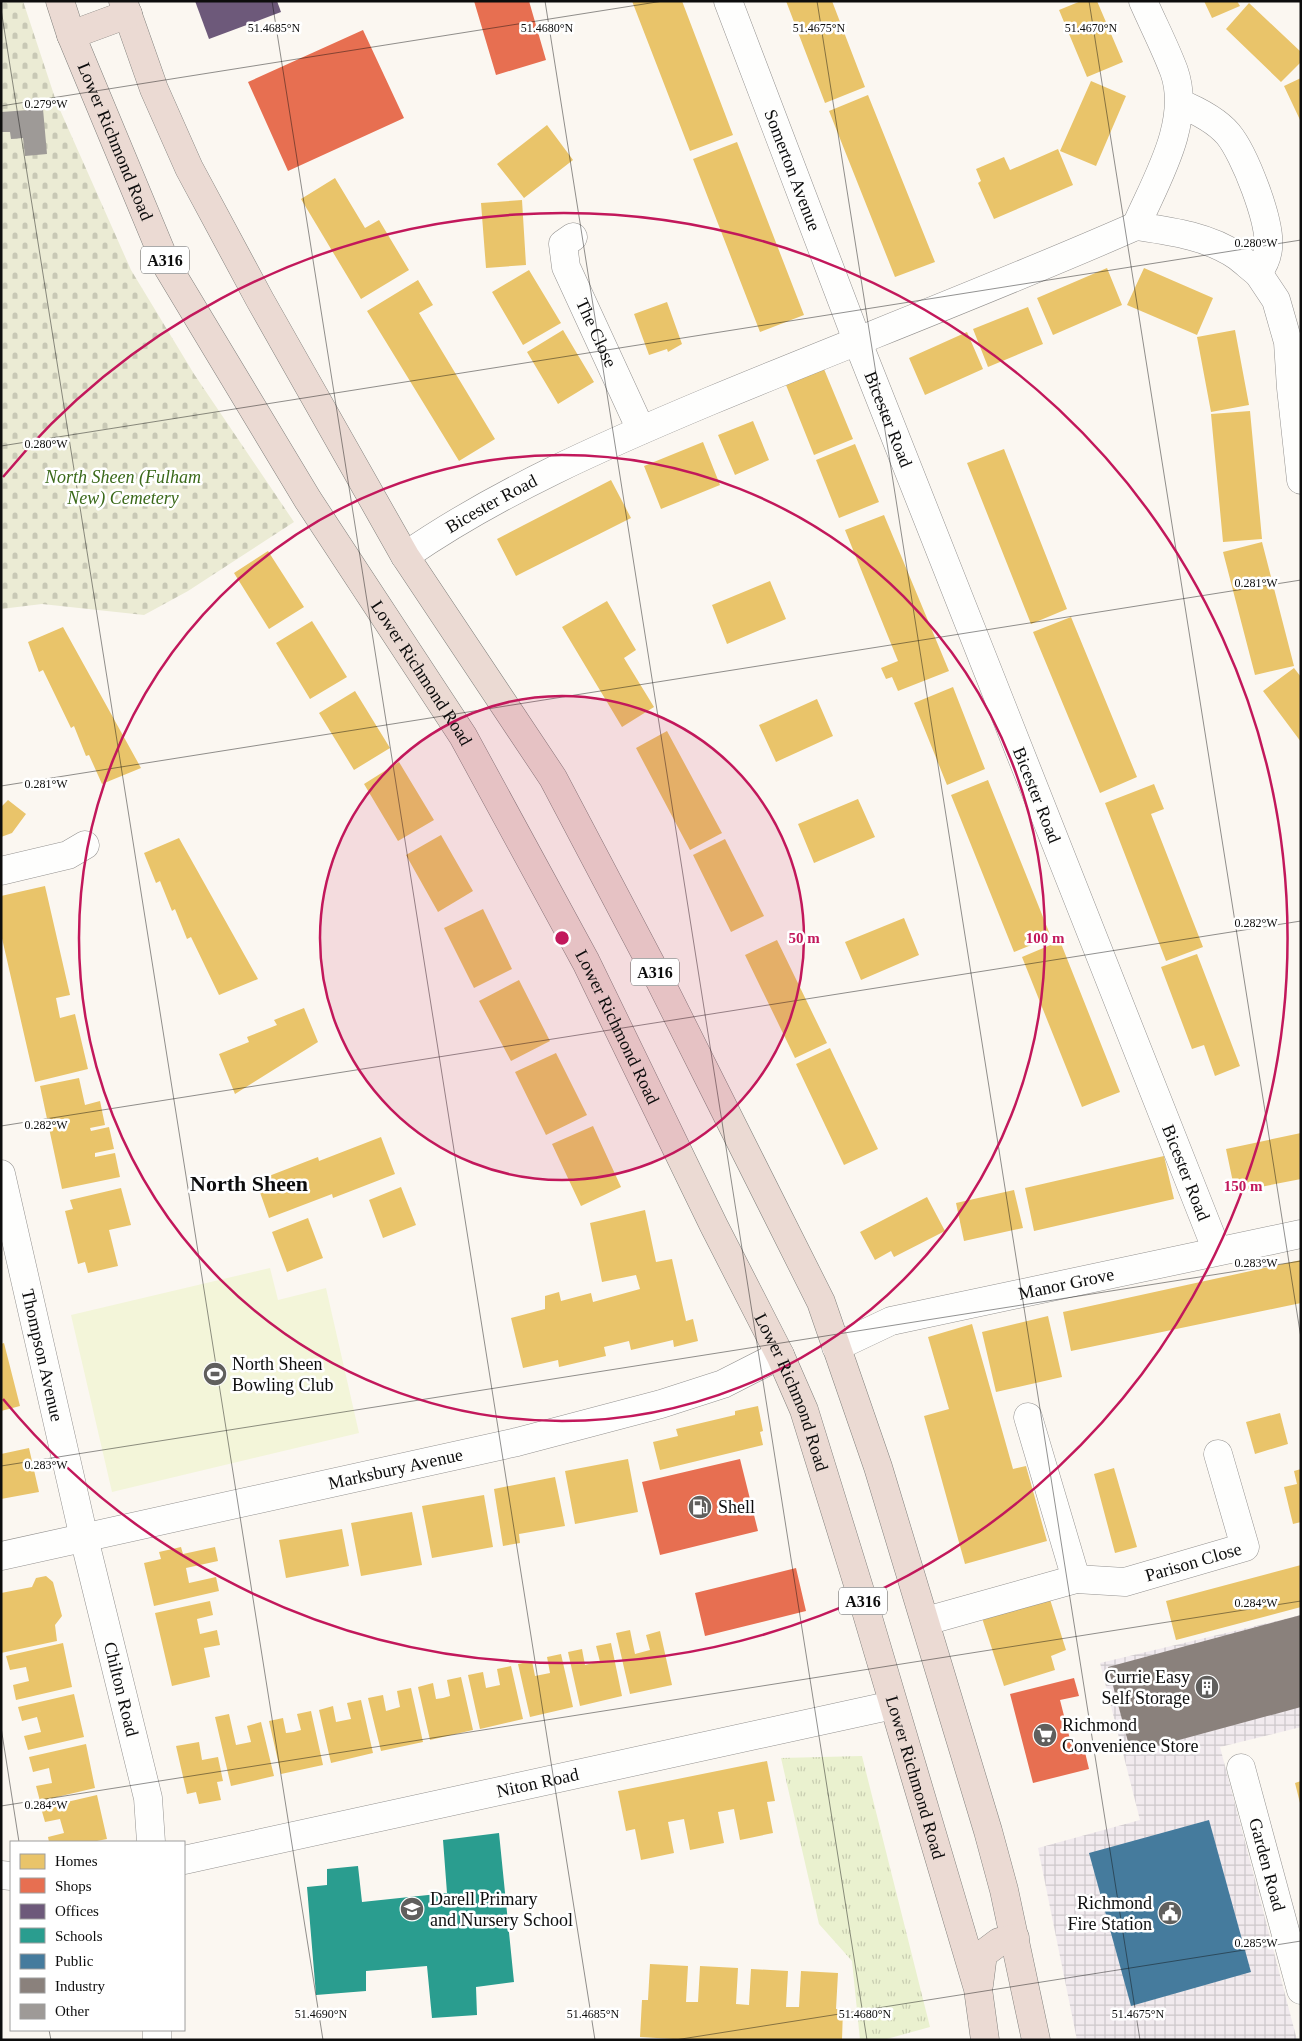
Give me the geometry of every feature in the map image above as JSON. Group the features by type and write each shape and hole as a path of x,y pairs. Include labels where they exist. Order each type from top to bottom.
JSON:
{"highway":[{"name":"Lower Richmond Road","path":"60,1 71,35 167,266 308,500 463,736 586,962 714,1226 780,1355 804,1410 864,1604 978,1989 985,2040"},
{"path":"71,35 126,7"},
{"name":"A316","path":"126,7 154,89 189,168 260,300 405,556 553,778 661,983 821,1302 878,1466 926,1621 990,1840 1015,1938 1036,2040"},
{"path":"978,1989 984,1954 999,1942 1015,1938"}],"street":[{"name":"Somerton Avenue","path":"728,1 857,340"},
{"path":"1143,1 1174,72 1179,103 1177,120 1170,146 1136,226 1186,236 1213,244 1236,255 1258,273 1276,300 1288,342 1301,480"},
{"path":"1179,103 1194,109 1227,133 1242,154 1265,223 1268,247 1264,265 1258,273"},
{"name":"Bicester Road","path":"405,556 445,529 501,497 641,430 1136,226"},
{"name":"The Close","path":"573,237 563,244 566,267 641,430"},
{"name":"Bicester Road","path":"857,340 1217,1251"},
{"path":"1,871 68,855 85,845"},
{"name":"Thompson Avenue","path":"1,1174 84,1538"},
{"name":"Manor Grove","path":"836,1347 891,1321 1301,1234"},
{"name":"Marksbury Avenue","path":"1,1556 518,1442 661,1404 723,1384 780,1355"},
{"path":"1028,1417 1076,1579"},
{"name":"Parison Close","path":"926,1621 1076,1579 1125,1582 1244,1547 1218,1454"},
{"name":"Chilton Road","path":"84,1538 148,1798 151,1841"},
{"name":"Niton Road","path":"185,1860 893,1705"},
{"name":"Garden Road","path":"1241,1768 1301,1990"}],"shaded area":[{"path":"1301,1615 1301,1727 1220,1747 1297,2040 1077,2040 1038,1848 1140,1820 1100,1663"}],"green space":[{"name":"North Sheen (Fulham New) Cemetery","path":"1,1 23,1 56,101 131,270 194,374 294,522 188,591 144,615 42,604 1,609"},
{"name":"North Sheen Bowling Club","path":"270,1268 278,1300 326,1288 359,1433 112,1492 71,1315"},
{"path":"862,1756 930,2027 883,2040 860,2040 852,1961 819,1924 781,1758"}],"building: Homes":[{"path":"632,1 682,1 733,135 690,151"},
{"path":"786,1 832,1 865,87 825,103"},
{"path":"1081,1 1097,1 1123,62 1087,77 1059,10"},
{"path":"1204,1 1237,1 1240,6 1212,18"},
{"path":"1249,3 1301,52 1301,62 1281,82 1226,29"},
{"path":"1301,78 1301,122 1284,86"},
{"path":"1091,81 1126,96 1096,166 1060,151"},
{"path":"868,95 935,262 895,277 829,111"},
{"path":"547,125 573,160 524,198 497,164"},
{"path":"737,142 804,315 760,332 693,159"},
{"path":"1058,149 1073,185 994,219 978,183 981,181 976,169 1004,157 1010,170"},
{"path":"335,178 365,228 379,220 409,270 361,299 301,199"},
{"path":"522,200 526,265 486,268 481,203"},
{"path":"1107,268 1122,305 1053,335 1037,298"},
{"path":"1144,268 1213,298 1197,335 1127,305"},
{"path":"529,270 561,323 523,345 492,292"},
{"path":"418,280 433,305 419,313 495,439 459,461 367,311"},
{"path":"667,302 682,344 668,352 667,349 649,355 634,314"},
{"path":"1028,307 1043,344 988,367 973,329"},
{"path":"563,330 594,382 558,404 527,352"},
{"path":"1235,330 1249,405 1211,412 1197,337"},
{"path":"967,332 983,369 925,395 909,358"},
{"path":"824,369 853,439 814,455 786,385"},
{"path":"1250,411 1262,539 1223,542 1211,414"},
{"path":"753,421 769,460 735,475 718,435"},
{"path":"703,442 720,485 661,509 644,466"},
{"path":"855,444 879,502 839,518 816,460"},
{"path":"1004,449 1067,609 1031,624 967,463"},
{"path":"611,480 631,518 516,576 497,539"},
{"path":"884,515 949,671 898,691 892,677 886,679 881,668 898,661 845,530"},
{"path":"1262,542 1294,666 1255,675 1223,552"},
{"path":"268,551 304,607 269,629 234,573"},
{"path":"770,581 786,619 727,644 712,605"},
{"path":"607,601 636,650 624,658 654,707 622,727 562,627"},
{"path":"1071,617 1137,777 1100,793 1033,632"},
{"path":"312,621 347,677 310,699 276,643"},
{"path":"63,627 141,768 102,784 89,755 86,756 74,726 71,728 43,670 39,672 28,642"},
{"path":"1294,668 1301,677 1301,742 1263,691"},
{"path":"953,687 985,769 947,785 914,703"},
{"path":"355,691 390,748 354,770 319,713"},
{"path":"817,699 833,736 776,762 759,725"},
{"path":"667,731 722,833 690,850 636,748"},
{"path":"399,762 434,820 398,841 364,784"},
{"path":"988,780 1051,937 1014,952 951,795"},
{"path":"1154,784 1164,809 1151,814 1203,947 1166,961 1105,803"},
{"path":"858,799 875,837 814,863 798,824"},
{"path":"8,800 26,814 12,833 1,837 1,807"},
{"path":"441,835 473,891 438,912 406,855"},
{"path":"179,838 258,979 219,995 191,937 187,939 175,909 172,911 160,881 156,883 144,853"},
{"path":"725,839 764,916 731,932 693,855"},
{"path":"45,886 70,995 56,998 60,1018 75,1014 88,1069 35,1082 1,934 1,896"},
{"path":"483,909 512,969 474,988 444,928"},
{"path":"904,918 919,955 861,980 845,942"},
{"path":"777,940 827,1043 795,1058 745,955"},
{"path":"1060,941 1120,1092 1082,1107 1022,957"},
{"path":"1197,954 1240,1066 1215,1076 1204,1045 1192,1049 1161,967"},
{"path":"519,980 550,1041 511,1061 479,1001"},
{"path":"304,1008 318,1042 235,1094 219,1054 249,1042 247,1037 277,1025 274,1020"},
{"path":"830,1048 878,1149 844,1165 796,1064"},
{"path":"556,1053 587,1115 546,1135 515,1072"},
{"path":"79,1078 85,1105 100,1101 105,1125 90,1128 91,1131 109,1127 114,1149 95,1153 95,1157 115,1153 120,1177 62,1189 40,1086"},
{"path":"593,1126 621,1187 581,1206 552,1144"},
{"path":"1301,1133 1301,1179 1235,1192 1226,1149"},
{"path":"381,1137 395,1174 333,1198 332,1194 269,1218 256,1181 318,1157 319,1161"},
{"path":"1164,1156 1174,1199 1034,1231 1025,1188"},
{"path":"401,1187 416,1225 383,1238 369,1200"},
{"path":"121,1188 131,1225 109,1230 118,1266 88,1273 85,1262 78,1264 65,1211 73,1209 70,1200"},
{"path":"1014,1190 1023,1228 964,1241 956,1203"},
{"path":"927,1197 945,1231 894,1257 891,1251 875,1260 860,1232"},
{"path":"645,1210 656,1262 672,1259 686,1321 693,1319 698,1341 674,1347 673,1340 631,1350 629,1341 604,1347 606,1356 559,1367 558,1360 523,1368 511,1318 545,1309 545,1296 559,1292 561,1301 591,1293 593,1302 640,1289 636,1275 602,1282 590,1223"},
{"path":"308,1218 323,1258 287,1272 272,1232"},
{"path":"1301,1260 1301,1303 1071,1351 1063,1312"},
{"path":"1048,1316 1062,1377 996,1392 982,1332"},
{"path":"972,1324 1013,1469 1026,1466 1047,1541 965,1564 924,1416 949,1409 928,1337"},
{"path":"4,1343 20,1406 1,1411 1,1344"},
{"path":"758,1406 763,1431 760,1432 763,1445 660,1470 653,1442 678,1436 676,1429 735,1415 735,1411"},
{"path":"1280,1413 1288,1444 1255,1454 1246,1422"},
{"path":"29,1448 39,1492 1,1499 1,1454"},
{"path":"628,1459 638,1512 575,1524 565,1471"},
{"path":"1114,1468 1137,1547 1115,1553 1094,1474"},
{"path":"1301,1469 1301,1522 1293,1524 1284,1487 1297,1484 1294,1471"},
{"path":"555,1477 565,1526 519,1534 520,1543 503,1546 494,1489"},
{"path":"484,1495 493,1547 432,1558 422,1506"},
{"path":"412,1512 422,1565 361,1576 351,1523"},
{"path":"342,1529 349,1566 286,1578 279,1540"},
{"path":"181,1547 183,1554 215,1547 218,1561 186,1568 189,1583 216,1577 219,1591 154,1606 144,1563 161,1559 159,1552"},
{"path":"1301,1565 1301,1607 1176,1640 1166,1601"},
{"path":"46,1576 53,1582 62,1616 55,1625 57,1641 1,1653 1,1593 32,1587 36,1578"},
{"path":"1048,1593 1066,1650 1051,1656 1055,1670 1004,1686 981,1615"},
{"path":"210,1601 213,1615 197,1619 200,1634 217,1630 220,1645 204,1648 210,1677 172,1686 155,1613"},
{"path":"630,1630 635,1654 650,1650 646,1635 660,1631 672,1685 630,1694 616,1633"},
{"path":"63,1643 72,1687 16,1700 13,1685 29,1681 26,1667 10,1670 6,1656"},
{"path":"611,1643 622,1696 580,1706 568,1652 582,1649 585,1665 600,1662 596,1646"},
{"path":"561,1654 573,1707 530,1717 518,1664 532,1661 535,1676 550,1673 547,1657"},
{"path":"511,1666 523,1719 480,1729 468,1675 483,1672 486,1688 500,1685 497,1669"},
{"path":"461,1677 473,1730 430,1740 418,1687 433,1683 436,1699 443,1698 450,1696 447,1680"},
{"path":"411,1688 423,1742 381,1751 368,1698 383,1695 386,1711 400,1707 397,1691"},
{"path":"74,1694 84,1737 28,1750 24,1736 41,1732 37,1717 22,1721 18,1707"},
{"path":"361,1700 373,1753 331,1763 319,1710 333,1706 336,1722 351,1719 347,1703"},
{"path":"311,1711 323,1765 281,1774 269,1721 283,1718 286,1733 294,1732 301,1730 297,1714"},
{"path":"229,1714 236,1745 251,1742 247,1726 261,1722 274,1776 231,1786 215,1717"},
{"path":"199,1742 202,1760 218,1757 223,1781 217,1782 221,1800 199,1804 196,1792 187,1794 176,1746"},
{"path":"86,1744 95,1788 40,1801 36,1786 52,1783 49,1768 33,1772 29,1757"},
{"path":"767,1761 775,1801 767,1802 773,1833 740,1840 734,1809 718,1812 724,1843 690,1850 684,1819 668,1822 674,1853 641,1860 635,1829 626,1831 618,1791"},
{"path":"1301,1781 1301,1803 1300,1803 1295,1783"},
{"path":"97,1795 107,1839 97,1841 49,1841 48,1837 64,1833 60,1819 45,1822 41,1808"},
{"path":"650,1964 688,1966 686,2002 698,2002 700,1966 738,1968 736,2004 749,2005 751,1969 788,1971 786,2007 799,2007 801,1971 838,1973 836,2009 843,2009 842,2040 690,2040 640,2037 642,2000 648,2000"}],"building: Shops":[{"path":"474,1 529,1 546,60 496,75"},
{"path":"363,30 404,118 288,171 248,82"},
{"name":"Shell","path":"740,1459 758,1531 660,1555 642,1482"},
{"path":"796,1568 806,1611 705,1636 695,1593"},
{"name":"Richmond Convenience Store","path":"1074,1678 1079,1696 1060,1700 1073,1751 1084,1748 1089,1769 1033,1783 1010,1694"}],"building: Offices":[{"path":"195,1 277,1 281,12 209,39"}],"building: Schools":[{"path":"499,1833 514,1982 476,1987 477,2015 432,2018 427,1966 366,1971 366,1991 316,1995 307,1887 327,1885 327,1869 358,1866 362,1902 447,1893 443,1840"}],"building: Public":[{"name":"Richmond Fire Station","path":"1209,1820 1251,1972 1131,2006 1089,1853"}],"building: Industry":[{"name":"Currie Easy Self Storage","path":"1301,1615 1301,1707 1131,1753 1108,1667"}],"building: Other":[{"path":"43,109 47,154 25,156 23,138 11,139 10,132 1,132 1,112"}],"place":[{"name":"North Sheen Bowling Club","path":"215,1374"},
{"name":"Shell","path":"700,1507"},
{"name":"Currie Easy Self Storage","path":"1207,1687"},
{"name":"Richmond Convenience Store","path":"1045,1735"},
{"name":"Darell Primary and Nursery School","path":"412,1909"},
{"name":"Richmond Fire Station","path":"1170,1913"}],"district":[{"name":"North Sheen","path":"249,1183"}]}
